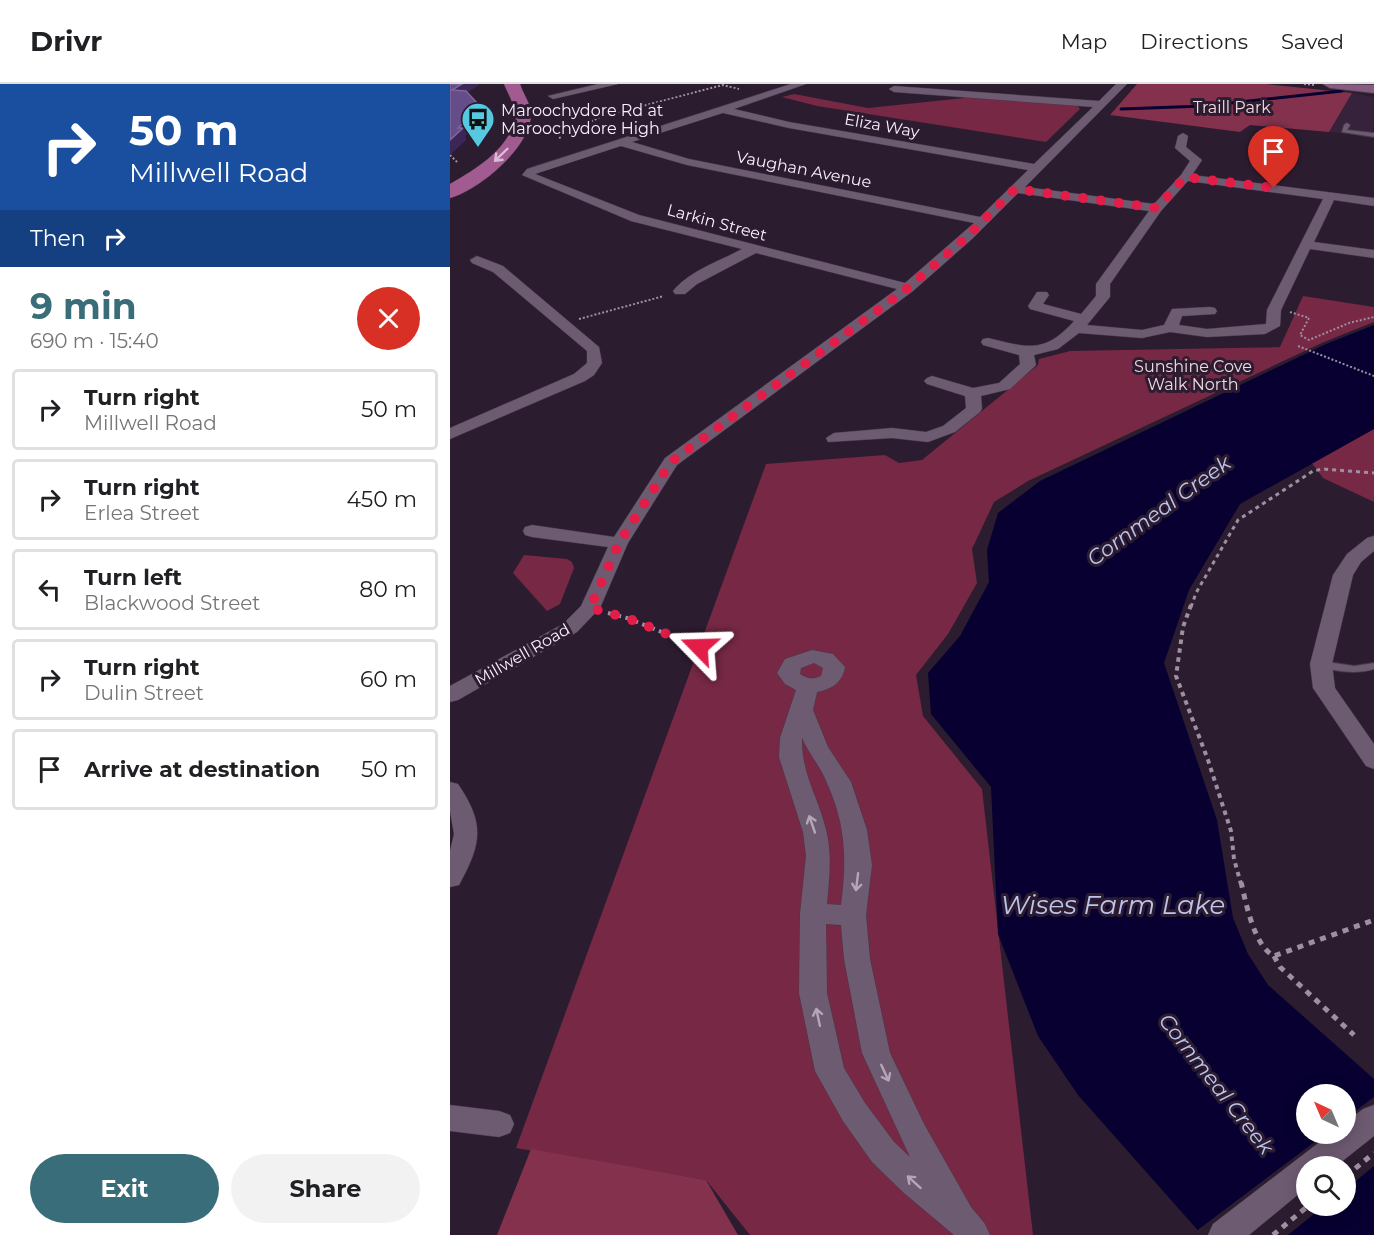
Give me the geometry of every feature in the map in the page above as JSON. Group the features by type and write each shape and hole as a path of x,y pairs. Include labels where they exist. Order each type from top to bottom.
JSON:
{"main road":[{"path":"496,84 501,102"},
{"path":"450,192 500,157 517,136 523,112 512,84"},
{"path":"1330,84 1374,88"},
{"path":"450,179 479,158 496,139 501,129"}],"street":[{"path":"553,96 613,84"},
{"path":"623,143 801,84"},
{"name":"Millwell Road","path":"450,695 570,628 590,608 619,543 671,462 908,288 968,236 980,221 1122,84"},
{"path":"894,89 1100,104"},
{"name":"Eliza Way","path":"724,110 789,125 1035,168"},
{"path":"988,342 1026,352 1053,346 1080,324 1103,297 1103,284 1157,208 1185,177 1196,160 1180,148 1184,136"},
{"name":"Larkin Street","path":"623,143 531,171 528,175 635,218 908,288"},
{"name":"Vaughan Avenue","path":"623,143 687,162 980,221"},
{"path":"1185,177 1374,202"},
{"path":"1015,189 1157,208"},
{"path":"1042,295 1035,306 1080,324 1142,334 1170,328 1207,333 1265,330 1273,326 1274,310 1308,245 1330,196"},
{"path":"1308,245 1374,254"},
{"path":"680,291 692,281 753,249"},
{"path":"450,434 567,383 594,366 596,359 594,350 498,269 477,260"},
{"path":"1170,328 1178,312 1210,311"},
{"path":"932,381 973,393 1004,386 1028,365 1026,352"},
{"path":"834,438 892,433 928,437 949,429 974,409 973,393"},
{"path":"876,434 877,422 883,417"},
{"path":"532,531 619,543"},
{"path":"1371,547 1343,576 1321,664 1323,688 1374,761"},
{"path":"805,698 817,747 839,782 855,830 859,865 853,915 857,959 876,1053 913,1134 967,1227 915,1184 883,1152 854,1112 830,1071 813,993 813,914 818,856 815,832 790,757 791,738 805,698"},
{"path":"450,790 461,805 468,831 465,850 450,878"},
{"path":"813,914 853,915"},
{"path":"450,1118 499,1124"},
{"path":"1325,1156 1374,1118"},
{"path":"1224,1235 1296,1178"}],"lane":[{"path":"1347,125 1344,131 1374,135"},
{"path":"1321,664 1352,670 1363,670 1374,666"}],"path":[{"path":"559,138 600,117 723,85 766,96"},
{"path":"450,155 458,163"},
{"path":"562,323 680,291"},
{"path":"1274,310 1300,314 1309,318 1300,335 1309,340"},
{"path":"1374,317 1349,323 1298,345 1374,376"},
{"path":"1354,1035 1280,967 1274,956 1268,953 1254,929 1234,859 1231,831 1208,760 1176,676 1183,627 1196,593 1238,520 1313,471 1323,469 1374,473"},
{"path":"590,608 627,618 699,647"},
{"path":"1274,956 1374,920"},
{"path":"1356,1168 1374,1153"},
{"path":"1272,1235 1296,1216"}],"shaded area":[{"path":"1352,93 1374,97 1373,137 1329,132"}],"green space":[{"name":"Traill Park","path":"1137,84 1266,84 1352,93 1329,132 1250,125 1240,132 1110,115"},
{"path":"794,94 868,108 974,97 1077,105 1080,109 1046,142 817,106 782,97"},
{"name":"Sunshine Cove Walk North","path":"1303,296 1374,307 1374,322 1324,342 1028,481 994,502 972,549 977,583 948,634 916,675 923,716 982,789 1033,1235 750,1235 706,1180 516,1148 766,464 885,455 899,463 922,460 1038,365 1039,359 1070,351 1280,347"},
{"path":"1374,429 1374,502 1323,478 1311,462"},
{"path":"524,555 567,559 572,562 574,568 560,604 547,611 513,573"},
{"path":"531,1149 706,1180 738,1235 497,1235"}],"water":[{"name":"Wises Farm Lake","path":"1374,325 1374,429 1240,504 1189,590 1164,663 1217,820 1233,918 1248,954 1268,985 1374,1079 1374,1235 1202,1235 1078,1095 1038,1036 998,934 991,787 931,714 928,673 960,636 989,582 987,550 998,513 1040,481 1326,344"}],"pier":[{"path":"1374,1097 1374,1166 1356,1181 1356,1156 1296,1156 1296,1216 1312,1216 1288,1235 1198,1235 1195,1232 1312,1144 1356,1144 1356,1110"}],"building":[{"path":"450,84 462,84 452,90 466,91 477,103 472,115 458,128 463,128 450,140"}],"waterway":[{"path":"1121,109 1204,106 1342,91"}],"place":[{"name":"Maroochydore Rd at Maroochydore High","path":"478,148"}],"route":[{"path":"699,647 627,618 590,608 619,543 671,462 908,288 968,236 980,221 1015,189 1157,208 1185,177 1274,188"}],"water label":[{"name":"Cornmeal Creek","path":"1159,511"},
{"name":"Cornmeal Creek","path":"1216,1084"}]}
